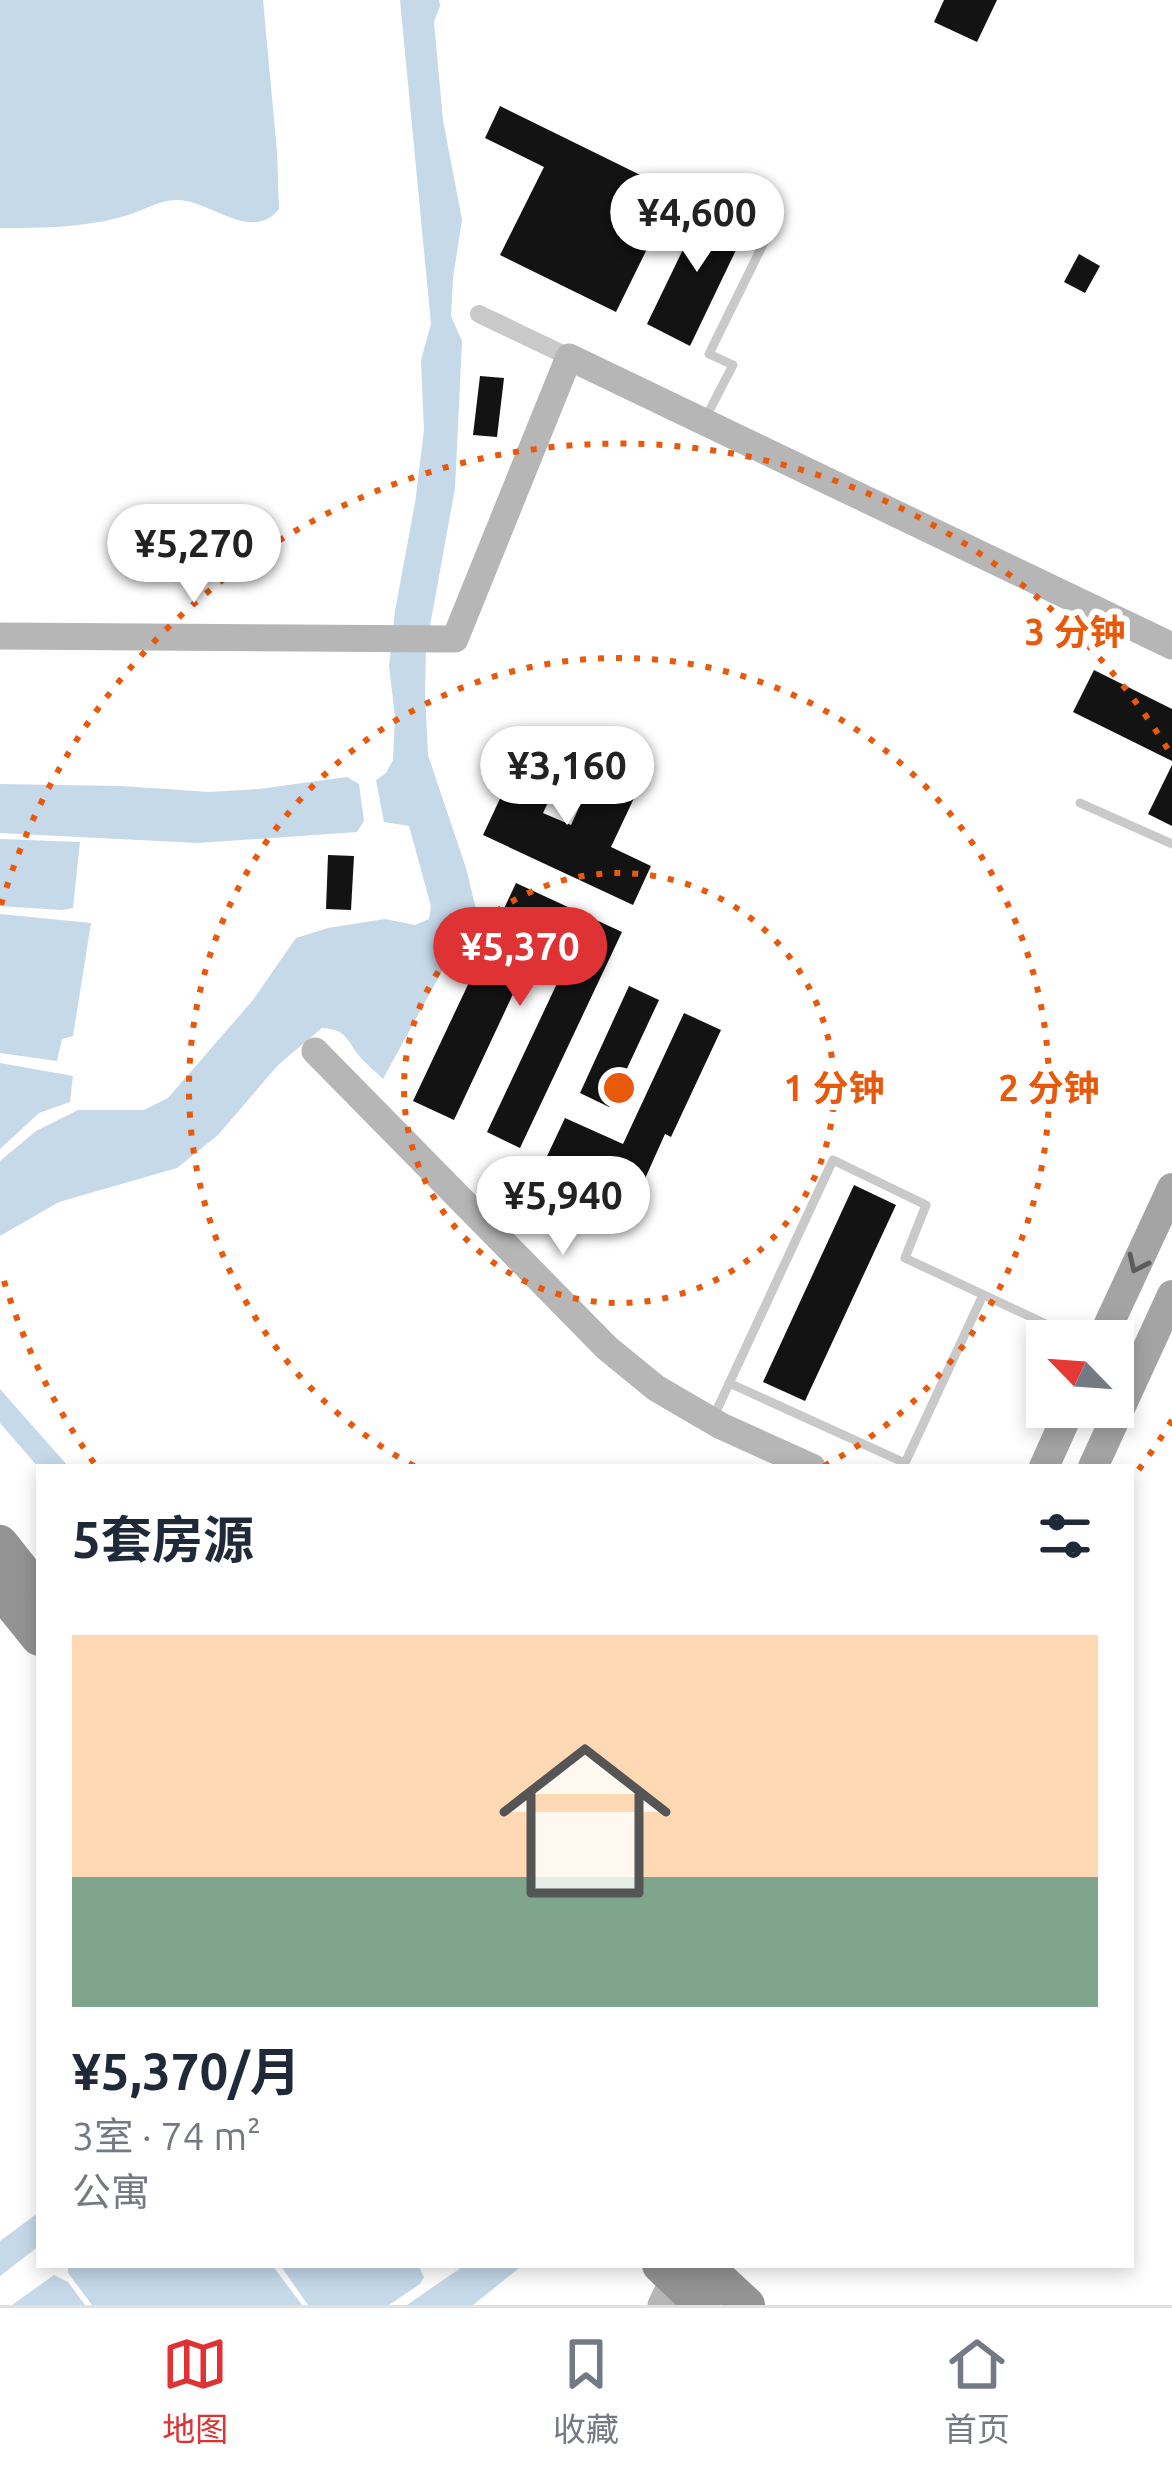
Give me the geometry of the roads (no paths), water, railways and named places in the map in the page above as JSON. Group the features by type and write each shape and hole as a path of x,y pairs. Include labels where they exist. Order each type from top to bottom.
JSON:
{"highway":[{"path":"0,1543 36,1588"},
{"path":"0,1590 36,1634"}],"main road":[{"path":"1112,1320 1172,1188"},
{"path":"1095,1464 1172,1295"},
{"path":"1044,1464 1061,1428"}],"street":[{"path":"479,314 1172,646"},
{"path":"0,636 455,639 568,357"},
{"path":"315,1051 607,1348 656,1388 712,1421 805,1464"}],"lane":[{"path":"704,194 772,226 709,354 733,365 704,422"},
{"path":"1080,803 1172,844"},
{"path":"712,1421 833,1160 926,1205 905,1258 1037,1320"},
{"path":"729,1384 904,1463 983,1295"}],"water":[{"path":"0,0 263,0 279,209 268,219 242,221 175,200 91,223 0,228"},
{"path":"400,0 439,0 434,22 443,120 462,220 451,316 462,341 455,488 426,648 425,693 428,755 476,909 383,1079 342,1033 322,1028 278,1065 218,1135 177,1168 59,1202 0,1236 0,1161 36,1131 78,1110 144,1110 168,1098 253,1000 296,938 385,919 415,925 429,919 431,906 409,826 384,822 376,780 393,760 395,717 389,666 424,430 421,360 431,324"},
{"path":"347,777 359,784 364,821 357,832 198,843 0,833 0,784 209,792"},
{"path":"0,839 80,842 73,908 0,906"},
{"path":"0,914 91,923 73,1036 62,1039 57,1061 0,1053"},
{"path":"0,1063 73,1076 70,1102 39,1113 0,1149"},
{"path":"0,1389 66,1464 36,1465 0,1423"},
{"path":"36,2214 36,2248 0,2276 0,2241"},
{"path":"68,2268 274,2268 302,2305 92,2305"},
{"path":"282,2268 420,2268 424,2277 389,2305 308,2305"},
{"path":"461,2268 519,2268 473,2305 407,2305"},
{"path":"54,2275 68,2282 85,2305 12,2305"}]}
